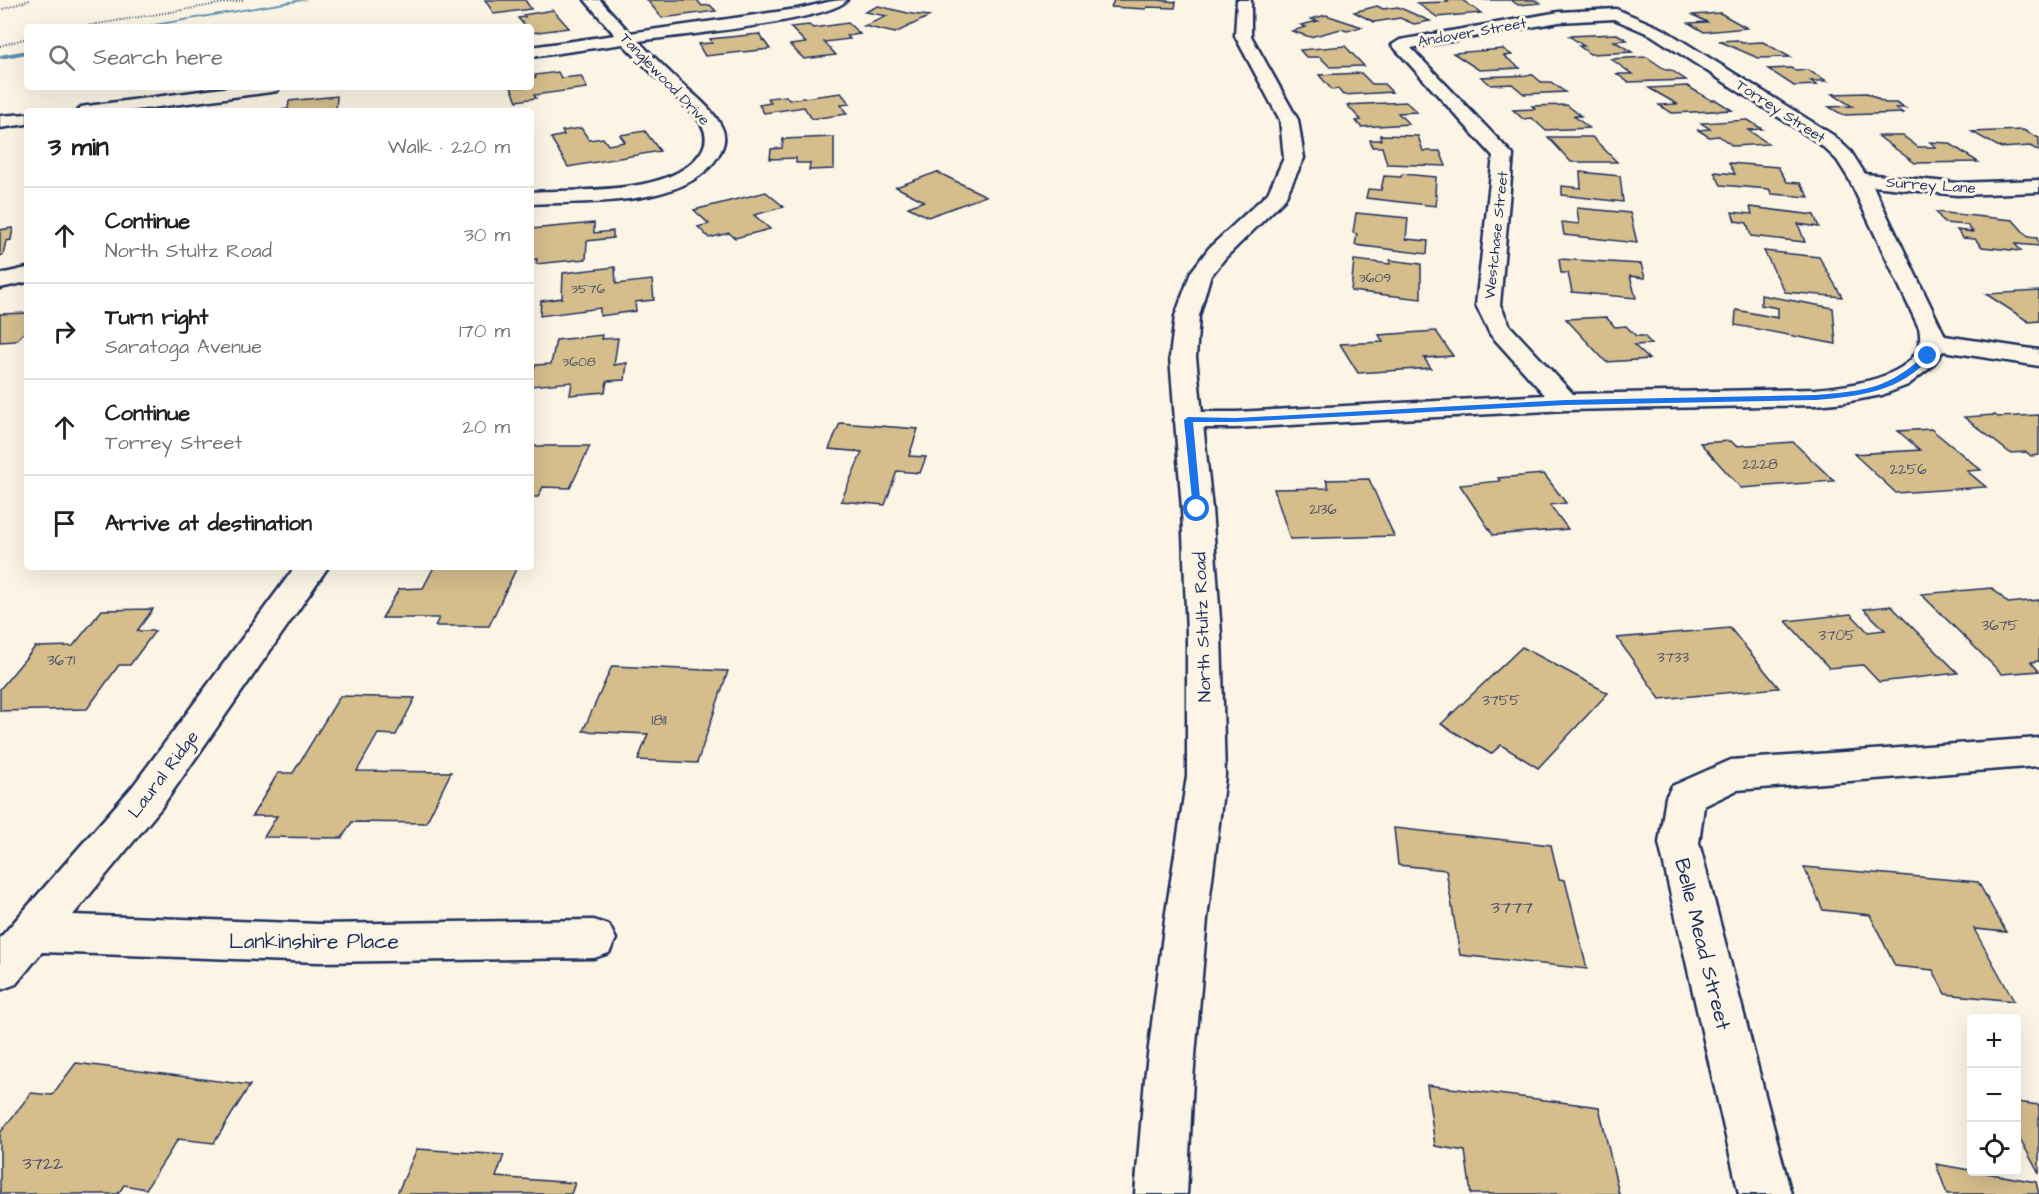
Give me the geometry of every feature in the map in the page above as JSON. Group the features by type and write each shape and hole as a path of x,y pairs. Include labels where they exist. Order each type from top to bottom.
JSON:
{"street":[{"name":"Tanglewood Drive","path":"534,198 633,191 657,187 697,170 712,154 715,134 712,125 626,39 592,0"},
{"path":"534,52 805,13 825,9 840,0"},
{"name":"North Stultz Road","path":"1161,1194 1169,1079 1181,965 1206,776 1204,634 1197,509 1183,357 1187,316 1199,277 1217,253 1277,196 1294,158 1289,120 1243,36 1244,0"},
{"name":"Andover Street","path":"1400,45 1559,17 1616,14"},
{"name":"Torrey Street","path":"1616,14 1657,32 1826,139 1844,156 1859,180 1931,328 1934,342"},
{"name":"Westchase Street","path":"1400,45 1503,155 1488,305 1499,329 1566,402"},
{"path":"110,108 248,90"},
{"path":"0,122 24,119"},
{"name":"Surrey Lane","path":"1859,180 1956,189 2039,186"},
{"path":"0,281 24,276"},
{"path":"1188,420 1236,420 1566,402 1816,397 1857,394 1884,387 1901,378 1928,356 1934,342 2039,358"},
{"name":"Laural Ridge","path":"0,970 34,933 147,797 310,570"},
{"name":"Belle Mead Street","path":"1765,1194 1679,843 1686,797 1731,775 2039,752"},
{"name":"Lankinshire Place","path":"34,933 319,943 594,939"}],"path":[{"path":"0,10 30,0"},
{"path":"97,24 243,0"},
{"path":"0,46 24,39"}],"building":[{"path":"485,0 525,0 531,9 494,14"},
{"path":"647,0 697,0 702,6 710,5 716,11 662,18"},
{"path":"1114,0 1176,2 1175,8 1147,7 1146,9 1111,7"},
{"path":"1446,0 1462,0 1481,13 1437,17 1417,3 1448,2"},
{"path":"1511,0 1534,0 1540,3 1518,5"},
{"path":"878,6 930,16 895,33 864,26 887,16 865,12"},
{"path":"1377,6 1383,9 1398,7 1430,21 1414,24 1400,18 1374,22 1354,12"},
{"path":"553,10 569,28 534,33 534,24 523,24 518,18 525,17 523,15"},
{"path":"1720,13 1747,28 1704,32 1689,23 1707,22 1693,15"},
{"path":"1326,15 1362,27 1347,31 1341,29 1310,37 1292,31 1306,27 1301,25 1318,21 1311,19"},
{"path":"848,23 860,34 847,36 850,39 824,42 836,55 804,59 790,45 806,43 790,27 809,25 813,28"},
{"path":"759,34 770,49 705,56 698,44 712,43 710,39"},
{"path":"1617,34 1627,40 1614,41 1632,52 1590,54 1579,46 1584,46 1569,36"},
{"path":"1737,40 1742,43 1763,42 1790,57 1758,58 1719,41"},
{"path":"1345,46 1364,66 1330,67 1320,57 1306,57 1300,50"},
{"path":"1503,49 1512,55 1504,56 1520,68 1479,70 1453,53"},
{"path":"1647,57 1686,80 1628,82 1617,74 1632,74 1611,59"},
{"path":"1791,68 1796,71 1808,70 1827,81 1811,81 1817,85 1794,86 1768,69"},
{"path":"558,72 561,78 581,76 587,88 534,95 536,98 517,101 512,90 534,90 535,75"},
{"path":"1361,73 1372,84 1384,84 1392,92 1343,95 1338,89 1332,90 1319,75"},
{"path":"1533,75 1541,82 1551,82 1565,92 1524,94 1512,84 1491,85 1481,77"},
{"path":"1687,86 1732,110 1672,113 1659,105 1677,104 1649,88"},
{"path":"841,93 850,104 841,105 847,114 812,119 804,107 764,113 759,105 771,103 768,98 786,96 789,100"},
{"path":"1867,93 1885,103 1896,103 1905,108 1895,108 1903,113 1843,115 1829,107 1852,106 1832,94"},
{"path":"337,96 336,108 288,108 289,101"},
{"path":"1406,102 1417,112 1398,113 1409,124 1361,127 1356,121 1361,120 1347,105"},
{"path":"1567,105 1581,116 1574,116 1589,128 1545,130 1532,118 1523,119 1513,110 1535,109 1532,106"},
{"path":"1748,120 1762,129 1748,130 1769,144 1733,146 1719,136 1709,137 1698,130 1710,129 1701,123"},
{"path":"581,128 589,140 603,138 608,145 625,142 620,135 645,131 660,151 568,167 551,138 564,135 562,131"},
{"path":"2023,130 2039,138 2039,151 2030,146 2001,148 1972,132"},
{"path":"1380,135 1418,136 1423,151 1440,151 1446,166 1387,164 1382,147 1372,147 1370,140 1381,140"},
{"path":"1878,136 1903,136 1918,147 1936,147 1930,142 1949,143 1978,162 1915,163"},
{"path":"834,137 834,169 809,170 810,163 796,163 796,158 770,159 771,149 782,148 783,139"},
{"path":"1548,137 1592,137 1617,162 1571,162"},
{"path":"1729,163 1778,167 1787,182 1800,183 1809,197 1772,194 1769,189 1721,185 1714,172 1735,174"},
{"path":"937,172 986,196 928,217 908,207 924,201 896,187"},
{"path":"1580,172 1620,176 1623,202 1562,195 1562,186 1581,188"},
{"path":"1402,174 1436,177 1436,206 1366,198 1368,189 1381,190 1384,176 1401,177"},
{"path":"766,192 784,207 754,215 770,229 735,238 729,233 709,238 698,227 709,224 694,210"},
{"path":"1750,207 1814,215 1819,227 1798,224 1805,242 1751,236 1747,223 1735,221 1732,212 1752,214"},
{"path":"1577,208 1630,213 1637,243 1564,235 1562,222 1579,224"},
{"path":"1936,212 2013,220 2028,237 2037,238 2039,246 2015,244 2021,251 1982,247 1975,239 1963,238 1957,230 1973,232 1967,225 1944,223"},
{"path":"1356,213 1408,218 1406,239 1428,241 1427,254 1355,245 1357,234 1353,233"},
{"path":"594,223 594,233 613,231 613,238 587,241 586,259 536,264 534,229"},
{"path":"13,228 11,240 6,241 3,255 0,256 0,230"},
{"path":"1764,251 1819,257 1842,297 1785,292"},
{"path":"1559,259 1641,264 1645,278 1630,276 1636,298 1572,292 1568,273 1561,273"},
{"path":"1354,260 1390,264 1390,260 1421,264 1421,299 1351,291"},
{"path":"615,267 616,284 652,280 654,300 635,302 636,311 600,316 600,308 540,316 541,301 562,298 563,273"},
{"path":"2039,291 2039,321 2029,322 1986,294"},
{"path":"1761,295 1833,308 1836,344 1735,325 1736,310 1778,318 1778,308 1761,305"},
{"path":"24,313 24,333 15,341 0,342 0,314"},
{"path":"1606,317 1615,327 1626,326 1636,336 1644,336 1652,344 1634,345 1649,359 1606,362 1566,319"},
{"path":"1436,331 1453,356 1424,358 1431,368 1358,373 1340,344 1383,342 1379,335"},
{"path":"602,335 601,339 618,338 614,365 627,363 625,380 607,381 605,392 570,395 572,382 534,386 535,365 551,364 556,340"},
{"path":"1995,415 1998,417 2039,415 2039,455 2031,456 2026,452 2010,453 1964,417"},
{"path":"840,423 918,429 909,456 926,457 920,473 897,471 885,505 841,501 862,452 829,449"},
{"path":"1931,429 1981,470 1967,471 1986,487 1896,493 1854,454 1920,450 1898,431"},
{"path":"1731,441 1736,446 1793,442 1834,481 1741,488 1700,443"},
{"path":"534,446 590,446 570,488 543,487 538,497 534,497"},
{"path":"1544,474 1566,503 1550,505 1568,529 1493,535 1460,485 1500,481 1498,478"},
{"path":"1369,479 1394,536 1290,539 1274,489 1329,488 1326,480"},
{"path":"432,570 516,570 489,626 435,626 439,618 382,618 399,589 423,588"},
{"path":"1992,588 2008,603 2039,600 2039,661 2031,662 2039,671 2002,674 1921,594"},
{"path":"1891,606 1958,673 1879,682 1863,665 1829,668 1786,621 1851,614 1868,632 1885,630 1864,609"},
{"path":"153,609 137,631 155,631 130,665 119,665 87,709 0,711 0,689 35,647 73,646 102,610"},
{"path":"1730,628 1779,688 1660,699 1617,638"},
{"path":"1522,647 1608,693 1538,768 1501,745 1491,754 1441,724"},
{"path":"612,666 728,671 697,763 638,760 648,734 583,731"},
{"path":"340,696 415,698 396,735 378,734 357,771 451,772 426,823 352,822 342,838 264,837 277,816 252,816 278,773 293,773"},
{"path":"1394,828 1551,845 1559,879 1565,880 1587,969 1460,955 1446,870 1398,865"},
{"path":"1804,867 1978,882 2006,932 1974,929 2014,1001 1945,994 1933,970 1895,966 1870,915 1823,910"},
{"path":"76,1063 250,1085 214,1143 178,1139 146,1189 124,1185 118,1194 0,1194 0,1133 31,1093 52,1095"},
{"path":"1427,1085 1599,1107 1619,1194 1471,1194 1465,1151 1435,1146"},
{"path":"2021,1103 2039,1105 2039,1174 2021,1140"},
{"path":"417,1149 504,1155 496,1177 575,1183 571,1194 397,1194"},
{"path":"1936,1164 1967,1170 1967,1176 2003,1176 2036,1182 2039,1194 1947,1194"}],"waterway":[{"path":"158,24 306,0"},
{"path":"0,57 24,53"}],"route":[{"path":"1197,509 1188,420 1236,420 1566,402 1816,397 1857,394 1884,387 1901,378 1928,356"}]}
